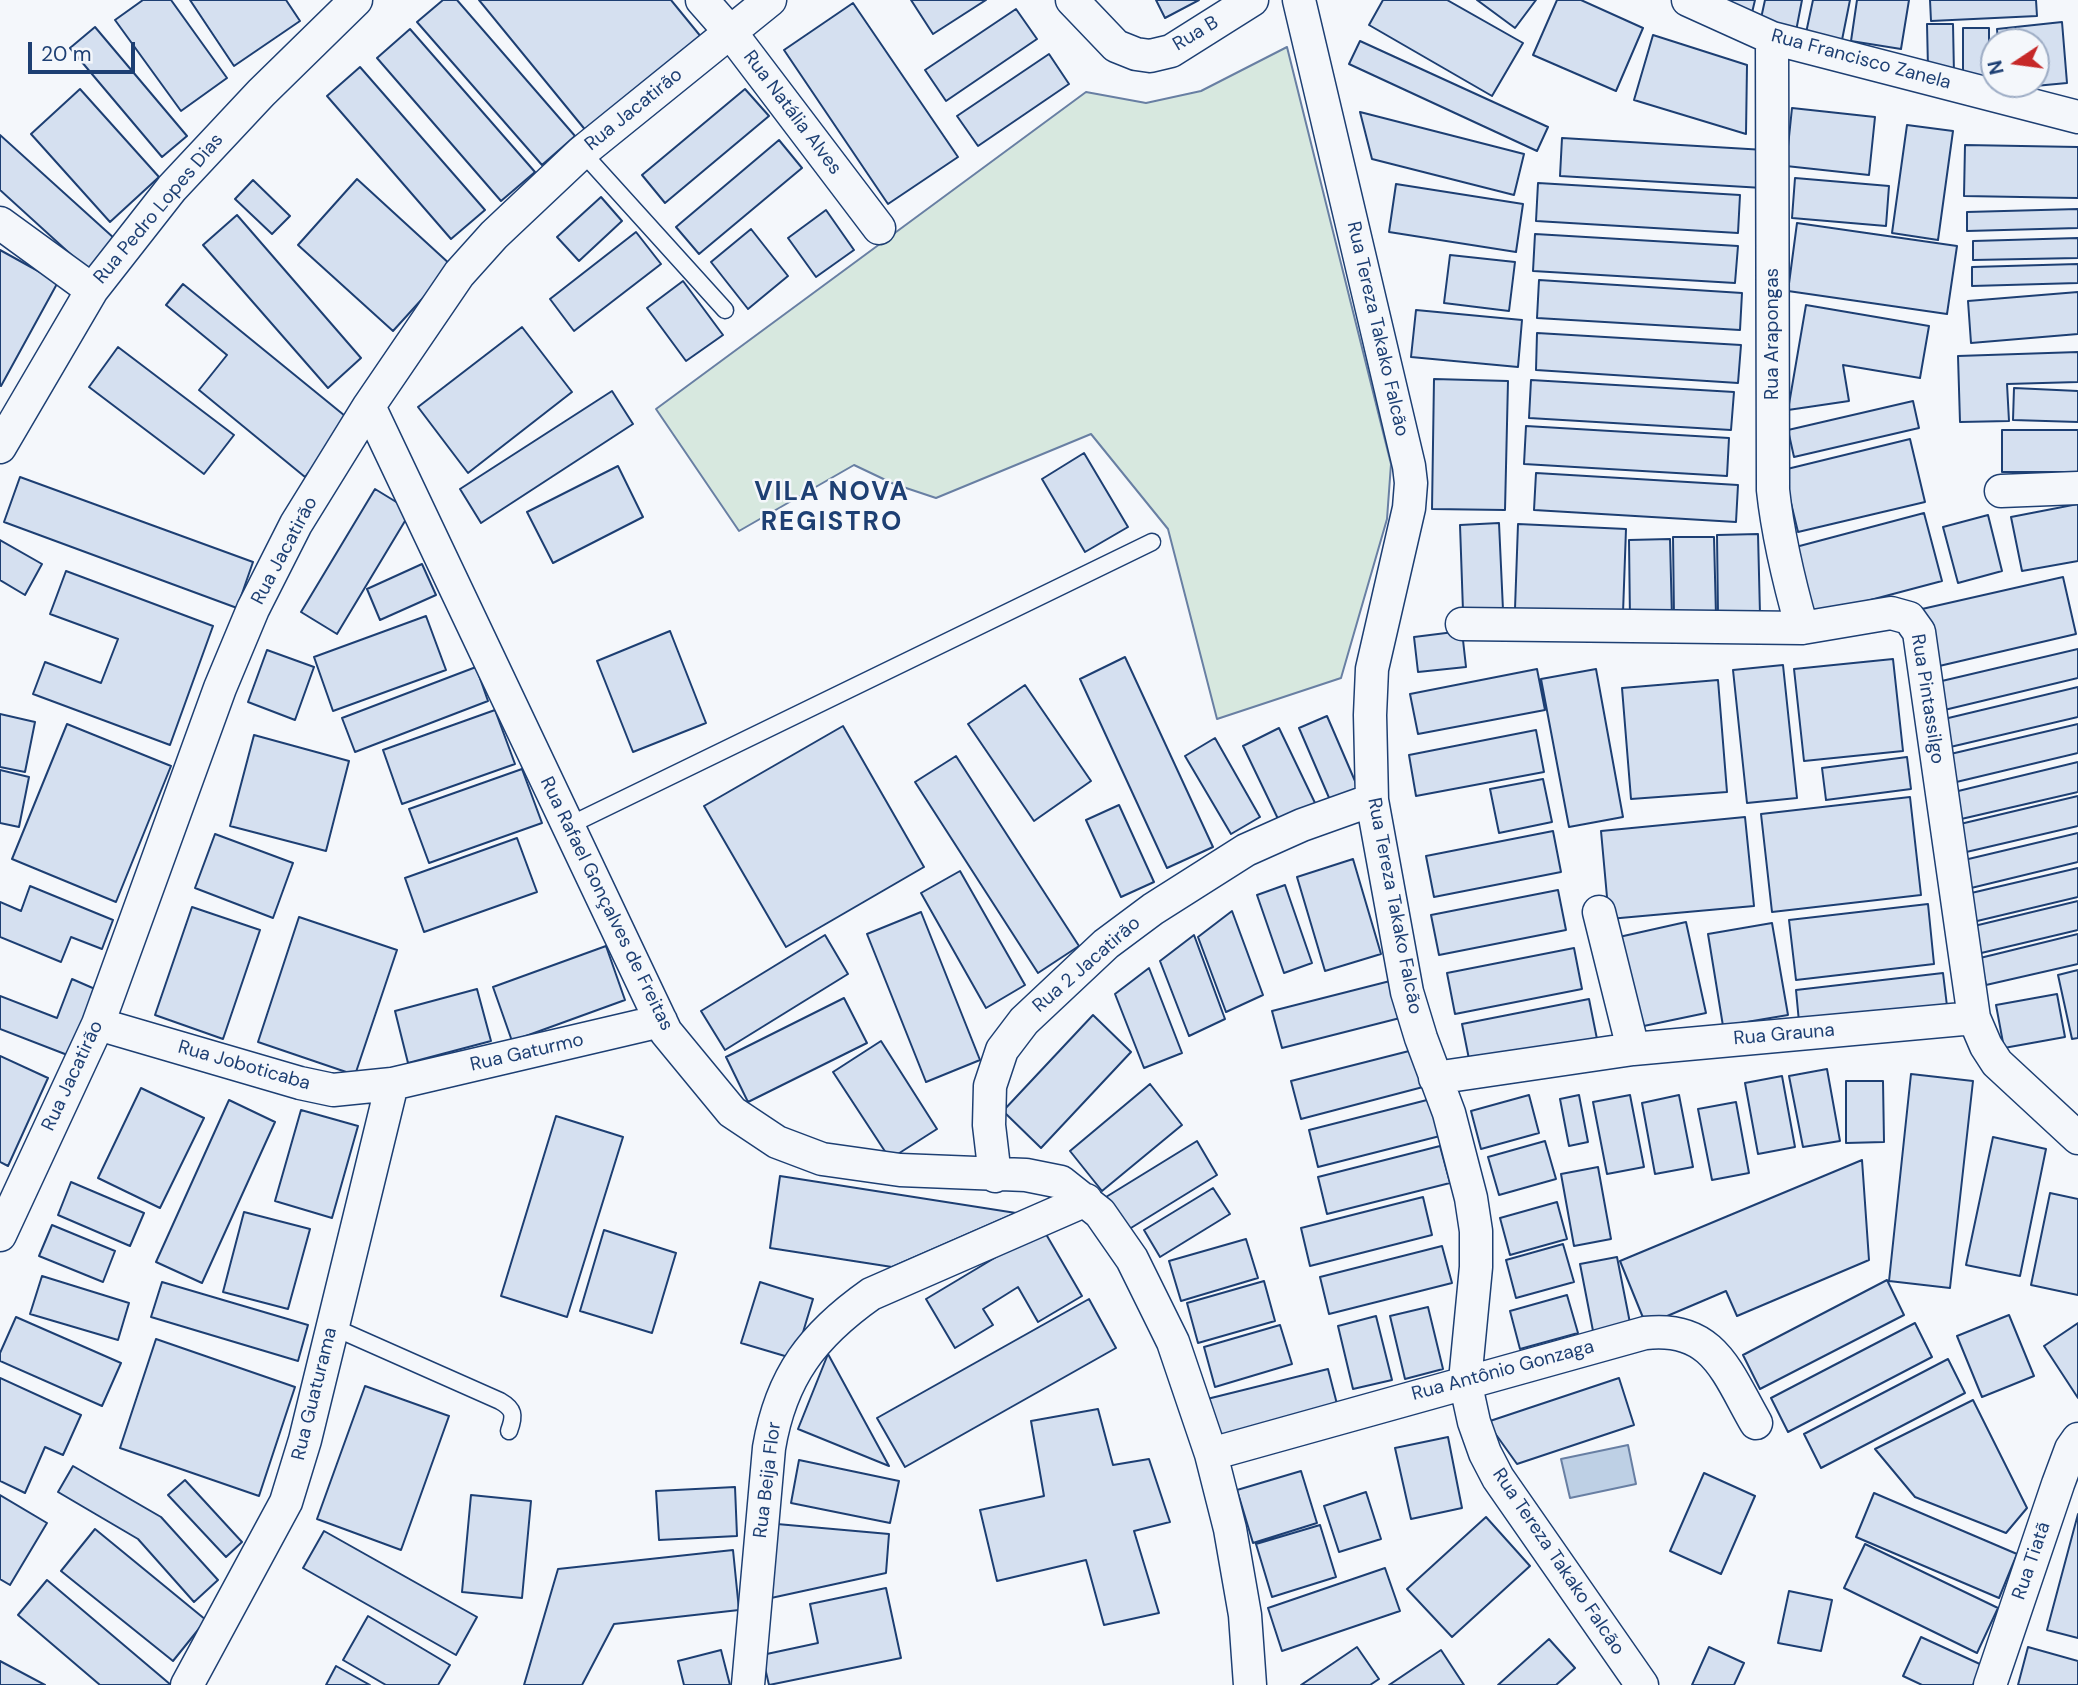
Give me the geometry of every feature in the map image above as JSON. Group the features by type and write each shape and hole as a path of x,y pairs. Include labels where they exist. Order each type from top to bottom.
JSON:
{"street":[{"name":"Rua Pedro Lopes Dias","path":"0,447 92,290 172,188 261,93 356,0"},
{"name":"Rua Natália Alves","path":"702,0 731,33 879,228"},
{"name":"Rua Jacatirão","path":"0,1235 98,1024 237,646 296,524 369,406 459,274 494,234 582,152 769,0"},
{"name":"Rua B","path":"1072,0 1116,46 1150,56 1171,51 1252,0"},
{"path":"1104,0 1116,46"},
{"name":"Rua Tereza Takako Falcão","path":"1299,0 1409,466 1409,508 1373,669 1370,715 1373,800 1407,992 1449,1113 1472,1198 1476,1267 1465,1381 1485,1453 1498,1478 1642,1685"},
{"name":"Rua Francisco Zanela","path":"1688,0 1772,38 2078,117"},
{"name":"Rua Arapongas","path":"1772,38 1773,490 1784,561 1802,628"},
{"path":"0,223 92,290"},
{"name":"Rua Rafael Gonçalves de Freitas","path":"369,406 666,1032 732,1112 777,1142 822,1158 900,1171 1026,1175 1060,1182 1100,1213 1132,1259 1173,1342 1211,1454 1230,1530 1245,1615 1250,1685"},
{"path":"2001,491 2078,488"},
{"name":"Rua Pintassilgo","path":"1462,624 1802,628 1891,613 1909,618 1919,632 1974,1018"},
{"name":"Rua 2 Jacatirão","path":"995,1175 989,1125 990,1086 1002,1050 1024,1021 1106,944 1153,909 1246,850 1302,825 1373,800"},
{"path":"1599,912 1633,1049"},
{"path":"1974,1018 1997,1063 2078,1138"},
{"name":"Rua Grauna","path":"1435,1078 1633,1049 1974,1018"},
{"name":"Rua Gaturmo","path":"392,1084 661,1021"},
{"name":"Rua Joboticaba","path":"98,1024 333,1090 392,1084"},
{"name":"Rua Guaturama","path":"187,1685 286,1502 305,1440 392,1084"},
{"name":"Rua Beija Flor","path":"748,1685 769,1447 775,1416 785,1389 800,1362 817,1340 846,1312 871,1294 1086,1200"},
{"name":"Rua Antônio Gonzaga","path":"1211,1454 1465,1381 1644,1333 1663,1331 1702,1342 1716,1355 1756,1423"},
{"name":"Rua Tiatã","path":"1990,1685 2058,1484 2071,1449 2078,1439"}],"lane":[{"path":"582,152 725,310"},
{"path":"568,826 1152,542"},
{"path":"333,1327 500,1401 511,1408 513,1413 514,1419 509,1431"}],"shaded area":[{"path":"1287,47 1391,464 1387,519 1341,678 1217,719 1168,529 1091,434 936,498 894,484 854,465 739,531 656,409 1086,92 1146,103 1201,91"}],"water":[{"path":"1628,1445 1636,1484 1570,1498 1561,1459"}],"building":[{"path":"143,0 171,0 227,78 181,111 115,20"},
{"path":"190,0 286,0 300,21 234,66"},
{"path":"443,0 457,0 575,136 542,165 417,22"},
{"path":"479,0 671,0 702,38 587,132"},
{"path":"911,0 986,0 933,34"},
{"path":"1156,0 1199,0 1165,18"},
{"path":"1383,0 1447,0 1523,43 1492,96 1369,25"},
{"path":"1477,0 1536,0 1515,28"},
{"path":"1557,0 1581,0 1643,28 1616,91 1533,55"},
{"path":"1717,0 1755,0 1751,17"},
{"path":"1765,0 1802,0 1796,31 1760,23"},
{"path":"1813,0 1850,0 1842,40 1806,33"},
{"path":"1857,0 1909,0 1901,49 1851,41"},
{"path":"1930,0 2036,0 2037,16 1931,21"},
{"path":"853,3 958,157 888,204 784,50"},
{"path":"1016,9 1037,39 946,101 925,70"},
{"path":"2062,22 2067,83 2050,85 2050,28 2006,28"},
{"path":"1927,24 1953,24 1954,74 1928,68"},
{"path":"95,27 187,136 162,157 70,48"},
{"path":"1963,28 1980,28 1980,76 1963,72"},
{"path":"410,29 535,172 501,201 377,58"},
{"path":"1653,35 1747,65 1746,134 1634,100"},
{"path":"1360,41 1548,127 1537,151 1349,64"},
{"path":"1049,54 1069,84 978,146 957,116"},
{"path":"360,67 485,210 451,239 327,96"},
{"path":"80,89 159,177 110,222 31,134"},
{"path":"745,89 769,116 665,203 642,175"},
{"path":"1792,108 1875,117 1869,175 1786,166"},
{"path":"1360,112 1524,154 1514,195 1372,159"},
{"path":"1907,125 1953,131 1938,240 1892,233"},
{"path":"0,135 115,239 88,270 0,190"},
{"path":"1562,138 1765,150 1763,188 1560,176"},
{"path":"779,140 802,168 699,254 676,227"},
{"path":"1965,145 2078,147 2078,198 1964,196"},
{"path":"1795,178 1889,186 1886,226 1792,218"},
{"path":"357,179 452,266 393,331 298,245"},
{"path":"253,180 290,216 272,234 235,199"},
{"path":"1538,183 1740,195 1738,233 1536,221"},
{"path":"1396,184 1523,204 1516,252 1389,232"},
{"path":"601,197 622,221 579,261 557,237"},
{"path":"2078,209 2078,228 1967,231 1967,212"},
{"path":"826,210 854,250 816,277 788,238"},
{"path":"237,215 361,358 328,388 203,245"},
{"path":"1797,223 1957,246 1947,314 1788,291"},
{"path":"751,229 788,276 748,309 711,262"},
{"path":"636,232 661,264 574,331 550,299"},
{"path":"1535,234 1738,246 1735,283 1533,271"},
{"path":"2078,238 2078,258 1973,260 1973,241"},
{"path":"0,250 58,282 1,386 0,385"},
{"path":"1450,255 1515,262 1509,311 1444,303"},
{"path":"2078,264 2078,283 1972,286 1972,267"},
{"path":"1539,280 1742,293 1740,330 1537,318"},
{"path":"683,281 723,335 686,361 647,308"},
{"path":"183,284 350,420 305,477 199,390 227,355 166,305"},
{"path":"2078,292 2078,334 1971,343 1968,301"},
{"path":"1806,305 1929,326 1920,378 1843,365 1849,401 1788,410"},
{"path":"1416,310 1522,320 1518,367 1411,357"},
{"path":"522,327 572,392 468,473 418,407"},
{"path":"1537,333 1741,345 1738,383 1536,370"},
{"path":"118,347 234,435 204,474 89,387"},
{"path":"2078,352 2078,382 2007,384 2009,421 1960,422 1958,356"},
{"path":"1434,379 1508,381 1505,510 1432,509"},
{"path":"1531,380 1734,392 1731,430 1529,418"},
{"path":"2014,388 2078,391 2078,422 2013,420"},
{"path":"612,391 633,424 481,523 460,489"},
{"path":"1913,401 1919,428 1794,457 1788,430"},
{"path":"1526,426 1729,438 1727,476 1524,464"},
{"path":"2002,430 2078,430 2078,472 2002,472"},
{"path":"1910,439 1925,502 1798,532 1783,470"},
{"path":"1084,453 1128,527 1085,552 1042,479"},
{"path":"618,466 643,517 553,563 527,512"},
{"path":"1536,473 1738,485 1736,522 1534,510"},
{"path":"20,477 253,562 237,608 4,522"},
{"path":"375,489 411,511 337,634 301,612"},
{"path":"2078,504 2078,561 2022,571 2011,517"},
{"path":"1924,513 1942,581 1810,616 1792,548"},
{"path":"1988,515 2002,571 1958,583 1943,527"},
{"path":"1499,523 1503,610 1463,611 1460,525"},
{"path":"1518,524 1626,529 1623,613 1515,609"},
{"path":"1758,534 1760,614 1718,615 1717,535"},
{"path":"1673,537 1714,537 1716,616 1674,617"},
{"path":"1670,539 1672,619 1630,620 1629,540"},
{"path":"0,540 42,564 25,595 0,580"},
{"path":"422,564 436,595 380,620 367,589"},
{"path":"66,571 213,626 170,745 33,694 45,662 101,683 118,639 50,614"},
{"path":"2063,577 2076,634 1935,667 1922,609"},
{"path":"426,616 446,670 333,711 314,657"},
{"path":"670,631 706,723 633,752 597,661"},
{"path":"1462,631 1466,667 1418,672 1414,637"},
{"path":"2078,649 2078,678 1936,712 1929,684"},
{"path":"267,650 314,667 295,720 248,702"},
{"path":"1125,657 1213,847 1167,868 1080,679"},
{"path":"1893,659 1903,751 1804,761 1794,669"},
{"path":"1783,665 1797,798 1747,803 1733,670"},
{"path":"476,667 488,701 355,752 342,718"},
{"path":"1537,669 1545,710 1418,734 1410,694"},
{"path":"1596,669 1623,817 1569,827 1541,679"},
{"path":"1718,680 1727,792 1631,799 1622,688"},
{"path":"1025,685 1091,781 1034,821 968,724"},
{"path":"2078,687 2078,717 1946,748 1940,720"},
{"path":"495,710 515,764 402,804 383,750"},
{"path":"0,714 35,722 25,772 0,767"},
{"path":"1327,716 1358,788 1330,800 1299,728"},
{"path":"67,724 171,766 116,902 12,859"},
{"path":"2078,724 2078,753 1948,784 1942,756"},
{"path":"843,726 924,867 786,947 704,806"},
{"path":"1279,728 1316,805 1280,823 1243,746"},
{"path":"1536,730 1544,772 1416,796 1409,755"},
{"path":"254,735 349,761 326,851 230,826"},
{"path":"1215,738 1260,817 1231,834 1185,756"},
{"path":"956,756 1079,946 1038,973 915,782"},
{"path":"1907,757 1911,789 1826,800 1822,768"},
{"path":"2078,762 2078,792 1957,820 1950,793"},
{"path":"522,769 542,823 429,863 409,809"},
{"path":"0,770 29,777 19,827 0,823"},
{"path":"1543,779 1552,822 1499,833 1490,789"},
{"path":"2078,796 2078,826 1962,853 1956,825"},
{"path":"1910,797 1921,895 1772,912 1761,814"},
{"path":"1119,805 1154,882 1121,897 1086,820"},
{"path":"1745,817 1754,906 1609,919 1601,831"},
{"path":"1553,831 1561,872 1434,897 1426,856"},
{"path":"2078,833 2078,862 1967,889 1960,861"},
{"path":"215,834 293,863 273,918 195,888"},
{"path":"517,838 537,892 424,932 405,878"},
{"path":"1353,859 1381,954 1325,971 1297,877"},
{"path":"2078,868 2078,897 1973,922 1967,894"},
{"path":"960,871 1025,985 986,1008 921,893"},
{"path":"1285,885 1312,963 1284,973 1257,895"},
{"path":"30,886 113,920 102,949 71,937 61,962 0,937 0,902 21,911"},
{"path":"1558,890 1566,930 1439,955 1431,915"},
{"path":"2078,901 2078,930 1977,954 1970,927"},
{"path":"1928,904 1934,964 1796,980 1789,920"},
{"path":"192,907 260,930 223,1039 155,1015"},
{"path":"1232,911 1263,995 1226,1012 1198,937"},
{"path":"921,912 980,1060 926,1082 867,934"},
{"path":"299,917 397,950 355,1075 258,1042"},
{"path":"1686,922 1706,1013 1639,1027 1619,937"},
{"path":"1772,923 1788,1015 1723,1026 1708,934"},
{"path":"2078,934 2078,964 1986,985 1980,958"},
{"path":"825,935 848,974 725,1050 701,1011"},
{"path":"1194,935 1225,1019 1189,1036 1160,961"},
{"path":"606,946 625,1000 512,1041 493,987"},
{"path":"1574,948 1582,989 1455,1014 1447,973"},
{"path":"1149,968 1182,1053 1144,1068 1115,994"},
{"path":"2078,970 2078,1038 2072,1039 2058,975"},
{"path":"1943,973 1947,1006 1799,1022 1796,990"},
{"path":"72,979 95,989 70,1056 0,1029 0,996 57,1018"},
{"path":"1394,980 1404,1017 1282,1048 1272,1011"},
{"path":"477,989 491,1041 408,1063 395,1011"},
{"path":"2057,994 2065,1037 2004,1048 1996,1005"},
{"path":"844,998 867,1043 748,1102 726,1057"},
{"path":"1589,999 1597,1039 1470,1064 1462,1024"},
{"path":"1093,1015 1131,1052 1041,1148 1003,1111"},
{"path":"881,1041 937,1129 890,1159 833,1072"},
{"path":"1413,1050 1423,1087 1301,1119 1291,1081"},
{"path":"0,1056 48,1078 8,1166 0,1162"},
{"path":"1827,1069 1840,1141 1803,1147 1789,1076"},
{"path":"1911,1074 1973,1081 1950,1288 1889,1281"},
{"path":"1782,1076 1795,1147 1758,1154 1745,1083"},
{"path":"1846,1081 1883,1081 1884,1142 1846,1143"},
{"path":"1150,1084 1182,1125 1102,1191 1070,1151"},
{"path":"141,1088 204,1118 160,1208 98,1178"},
{"path":"1529,1095 1539,1133 1481,1149 1471,1111"},
{"path":"1579,1095 1588,1142 1569,1146 1560,1099"},
{"path":"1630,1095 1644,1167 1607,1174 1593,1102"},
{"path":"1679,1095 1693,1167 1655,1174 1642,1103"},
{"path":"1431,1099 1440,1136 1318,1167 1309,1130"},
{"path":"229,1100 275,1122 202,1283 156,1262"},
{"path":"1736,1102 1749,1173 1712,1180 1698,1109"},
{"path":"301,1110 358,1126 332,1218 275,1201"},
{"path":"556,1116 623,1137 567,1317 501,1296"},
{"path":"1993,1137 2046,1149 2020,1276 1966,1265"},
{"path":"1197,1141 1217,1175 1126,1231 1106,1197"},
{"path":"1545,1141 1556,1179 1499,1195 1488,1157"},
{"path":"1440,1146 1450,1183 1327,1214 1318,1177"},
{"path":"1862,1160 1869,1260 1737,1316 1726,1291 1646,1325 1620,1261"},
{"path":"1598,1167 1611,1239 1574,1246 1561,1174"},
{"path":"780,1176 1016,1213 892,1267 770,1248"},
{"path":"71,1182 144,1213 130,1246 58,1215"},
{"path":"1213,1188 1230,1214 1160,1257 1144,1230"},
{"path":"2050,1193 2078,1199 2078,1295 2031,1285"},
{"path":"1423,1197 1432,1235 1310,1266 1301,1228"},
{"path":"1557,1202 1567,1239 1510,1255 1500,1218"},
{"path":"244,1212 310,1229 288,1309 223,1292"},
{"path":"52,1225 115,1251 103,1282 39,1256"},
{"path":"1043,1229 1082,1296 1038,1322 1018,1287 983,1309 993,1325 955,1348 926,1299"},
{"path":"604,1230 676,1253 652,1333 580,1311"},
{"path":"1246,1239 1258,1278 1181,1301 1169,1261"},
{"path":"1563,1244 1574,1282 1516,1298 1506,1260"},
{"path":"1442,1246 1452,1283 1329,1314 1320,1277"},
{"path":"1617,1257 1631,1328 1594,1336 1580,1264"},
{"path":"42,1276 129,1303 118,1340 30,1314"},
{"path":"1887,1280 1904,1315 1760,1389 1743,1355"},
{"path":"1264,1281 1275,1321 1198,1343 1187,1303"},
{"path":"162,1282 308,1325 298,1361 151,1317"},
{"path":"760,1282 813,1299 795,1359 741,1343"},
{"path":"1567,1295 1578,1333 1520,1349 1510,1311"},
{"path":"1089,1299 1116,1348 905,1467 877,1418"},
{"path":"1428,1307 1443,1369 1405,1379 1390,1316"},
{"path":"2009,1315 2034,1376 1982,1397 1957,1336"},
{"path":"1376,1316 1392,1380 1353,1389 1338,1326"},
{"path":"16,1317 121,1363 102,1406 0,1361 0,1353"},
{"path":"1915,1323 1932,1357 1788,1432 1771,1398"},
{"path":"2078,1323 2078,1398 2044,1346"},
{"path":"1280,1325 1292,1364 1215,1387 1204,1347"},
{"path":"156,1339 295,1387 259,1496 120,1448"},
{"path":"828,1354 889,1466 798,1429"},
{"path":"1948,1359 1965,1393 1821,1468 1804,1434"},
{"path":"1328,1369 1338,1408 1212,1439 1203,1400"},
{"path":"0,1378 81,1415 63,1455 45,1447 25,1493 0,1481"},
{"path":"1619,1378 1634,1425 1517,1464 1487,1422"},
{"path":"365,1386 449,1416 401,1550 317,1519"},
{"path":"1973,1400 2027,1508 2006,1533 1915,1497 1875,1449"},
{"path":"1098,1409 1113,1465 1149,1459 1170,1522 1134,1531 1159,1613 1104,1625 1086,1560 997,1581 980,1510 1044,1496 1031,1421"},
{"path":"1448,1437 1462,1508 1411,1519 1395,1448"},
{"path":"799,1460 899,1481 890,1523 791,1503"},
{"path":"73,1466 161,1517 218,1580 194,1602 138,1539 58,1492"},
{"path":"1301,1471 1317,1523 1253,1543 1237,1490"},
{"path":"1704,1473 1755,1496 1721,1574 1670,1551"},
{"path":"185,1480 242,1542 226,1557 168,1495"},
{"path":"735,1487 737,1536 659,1540 656,1491"},
{"path":"1366,1492 1381,1539 1339,1552 1324,1506"},
{"path":"1874,1493 2017,1554 1999,1598 1856,1537"},
{"path":"0,1495 47,1523 10,1585 0,1579"},
{"path":"471,1495 531,1501 522,1598 462,1592"},
{"path":"2078,1514 2078,1638 2047,1630"},
{"path":"1486,1517 1530,1566 1452,1637 1407,1589"},
{"path":"777,1524 889,1534 886,1573 771,1598"},
{"path":"1320,1525 1336,1577 1272,1597 1256,1544"},
{"path":"95,1529 206,1620 173,1661 61,1571"},
{"path":"324,1531 477,1617 456,1655 303,1568"},
{"path":"1865,1544 1998,1608 1977,1653 1844,1588"},
{"path":"733,1550 739,1610 614,1624 582,1685 524,1685 558,1569"},
{"path":"1385,1568 1400,1611 1282,1651 1268,1608"},
{"path":"47,1580 171,1685 100,1685 18,1615"},
{"path":"886,1588 901,1658 769,1685 762,1655 818,1643 810,1604"},
{"path":"1789,1591 1832,1600 1821,1651 1778,1643"},
{"path":"368,1616 450,1665 438,1685 386,1685 343,1660"},
{"path":"1921,1637 1982,1665 1973,1685 1922,1685 1903,1676"},
{"path":"1549,1639 1575,1668 1556,1685 1498,1685"},
{"path":"1357,1647 1379,1679 1370,1685 1301,1685"},
{"path":"1709,1647 1744,1663 1734,1685 1692,1685"},
{"path":"2028,1647 2078,1661 2078,1685 2018,1685"},
{"path":"721,1650 730,1685 684,1685 678,1661"},
{"path":"1441,1650 1464,1685 1389,1685"},
{"path":"0,1661 45,1685 0,1685"},
{"path":"336,1666 370,1685 326,1685"}],"district":[{"name":"VILA NOVA REGISTRO","path":"832,508"}]}
